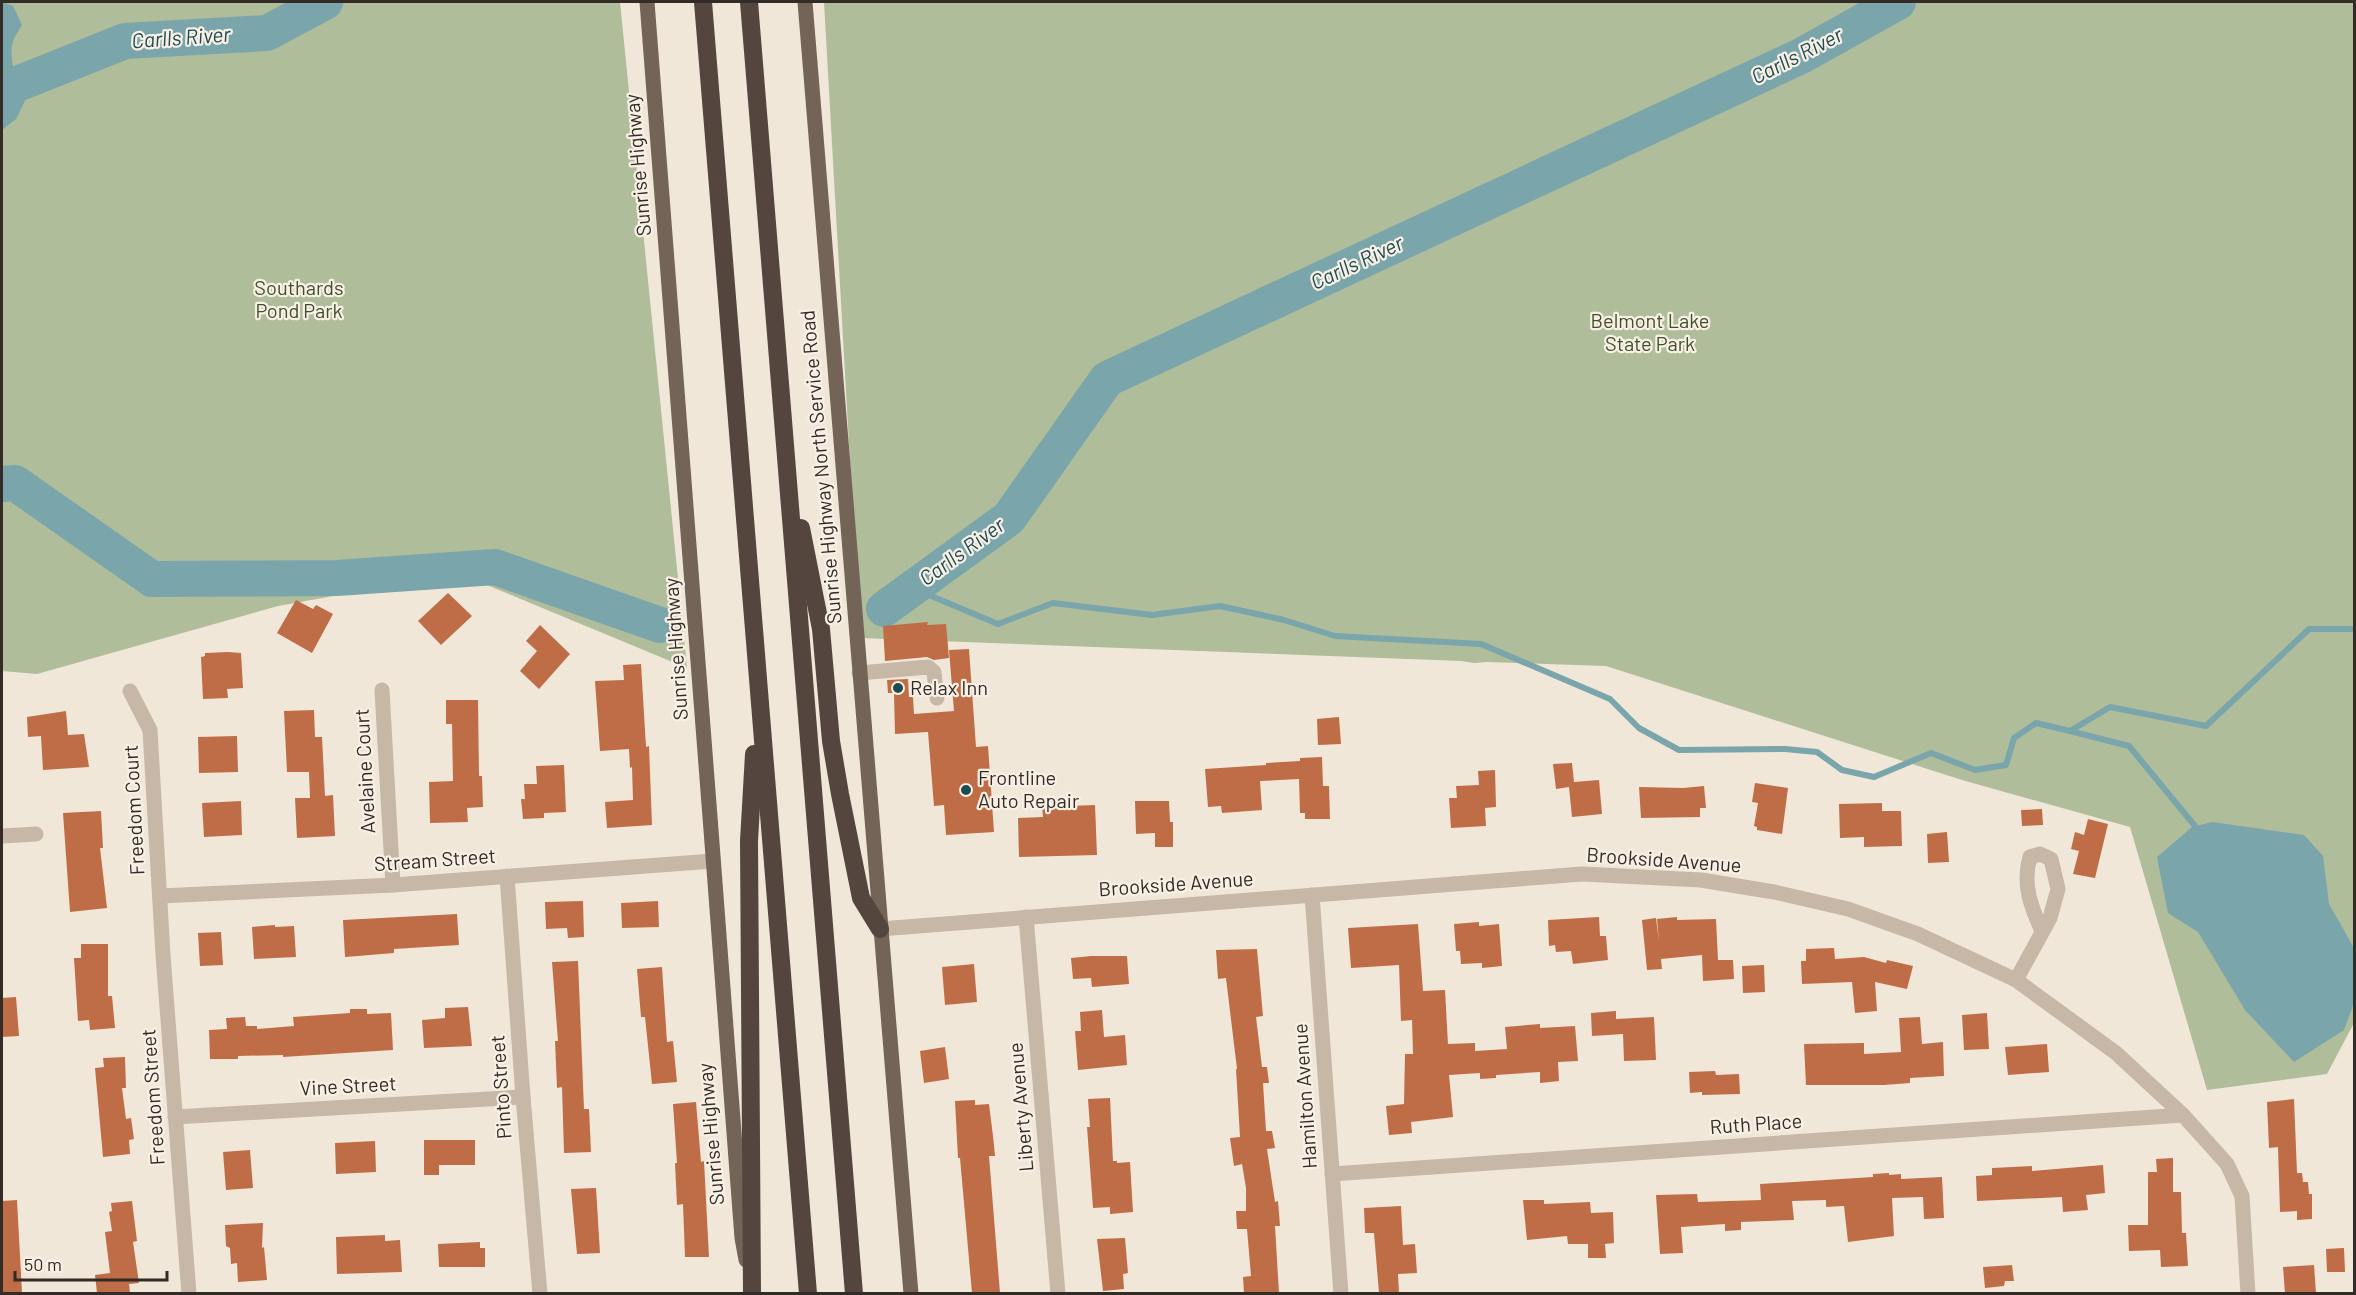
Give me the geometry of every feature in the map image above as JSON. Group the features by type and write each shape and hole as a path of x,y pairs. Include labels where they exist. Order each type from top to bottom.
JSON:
{"highway":[{"path":"703,2 808,1293"},
{"path":"749,2 854,1293"},
{"path":"785,450 821,629 831,741 840,794 861,898 880,929"},
{"path":"752,1293 749,842 758,686"}],"main road":[{"name":"Sunrise Highway","path":"647,2 688,508 742,1238 752,1293"},
{"name":"Sunrise Highway North Service Road","path":"805,2 880,929"},
{"path":"880,929 911,1293"}],"street":[{"path":"859,673 928,667 934,672 937,698"},
{"name":"Avelaine Court","path":"382,690 393,885"},
{"name":"Freedom Court","path":"130,691 150,730 160,896"},
{"path":"2,836 36,834"},
{"name":"Stream Street","path":"160,896 393,885 713,861"},
{"name":"Brookside Avenue","path":"880,929 1582,874 1701,880 1774,892 1848,909 1918,934 2016,980 2116,1053 2183,1115 2228,1164 2242,1196 2248,1293"},
{"name":"Pinto Street","path":"507,876 540,1293"},
{"name":"Hamilton Avenue","path":"1312,895 1341,1293"},
{"name":"Freedom Street","path":"160,896 189,1293"},
{"name":"Liberty Avenue","path":"1026,917 1058,1293"},
{"path":"2016,980 2042,932"},
{"name":"Vine Street","path":"175,1118 523,1097"},
{"name":"Ruth Place","path":"1332,1174 2183,1115"}],"green space":[{"name":"Southards Pond Park","path":"2,2 620,2 687,668 482,583 339,595 278,606 37,674 2,671"},
{"name":"Belmont Lake State Park","path":"824,2 2354,2 2354,1023 2327,1074 2207,1090 2130,827 1962,780 1606,666 1474,663 860,638"}],"water":[{"path":"2,2 13,6 22,25 13,41 12,63 25,101 16,119 2,130"},
{"path":"2212,822 2304,835 2323,856 2329,904 2354,948 2354,1003 2344,1030 2294,1062 2245,1010 2198,932 2168,913 2157,857 2192,827"}],"building":[{"path":"448,593 472,616 441,645 418,621"},
{"path":"296,600 313,609 316,605 333,614 312,653 277,633"},
{"path":"928,622 927,625 946,624 949,658 934,660 927,657 885,661 883,626"},
{"path":"540,625 570,654 539,689 520,671 537,651 526,641"},
{"path":"969,649 976,747 988,746 994,832 946,835 944,805 934,806 928,732 895,734 894,693 888,693 887,680 908,679 909,697 913,697 914,714 954,711 949,650"},
{"path":"205,653 241,653 243,688 227,689 228,698 203,699 201,657 205,656"},
{"path":"641,664 646,747 649,746 652,825 607,828 605,802 633,800 632,767 630,768 629,749 600,751 595,681 624,680 623,665"},
{"path":"446,700 478,700 479,776 482,776 483,807 467,808 468,822 430,823 429,782 453,781 452,724 446,724"},
{"path":"314,710 315,737 322,737 325,796 333,795 335,836 297,838 295,798 310,798 309,772 287,772 284,711"},
{"path":"66,711 68,735 84,734 89,767 43,770 41,736 28,737 27,717"},
{"path":"1339,717 1341,744 1318,745 1317,719"},
{"path":"237,736 238,772 199,773 198,737"},
{"path":"1322,757 1323,786 1329,786 1330,819 1305,819 1305,813 1300,813 1299,779 1260,781 1262,810 1222,813 1221,806 1208,807 1205,769 1266,765 1266,763 1300,761 1300,758"},
{"path":"1572,763 1574,782 1599,780 1602,814 1572,817 1569,787 1556,789 1553,764"},
{"path":"564,765 566,812 544,813 544,818 523,819 521,799 525,799 524,784 537,784 536,766"},
{"path":"1495,770 1496,807 1485,808 1486,826 1451,828 1449,798 1457,798 1456,786 1479,785 1478,771"},
{"path":"1755,783 1788,788 1782,834 1757,830 1754,826 1758,803 1752,802"},
{"path":"1704,786 1706,808 1700,808 1700,817 1641,818 1639,787"},
{"path":"241,801 242,835 204,837 202,803"},
{"path":"1135,801 1169,801 1170,822 1173,822 1173,847 1155,847 1155,833 1136,834"},
{"path":"1882,803 1882,811 1901,811 1902,846 1864,847 1864,837 1840,838 1839,804"},
{"path":"1095,805 1097,855 1019,857 1018,818 1043,817 1042,807"},
{"path":"2042,809 2043,825 2022,826 2021,810"},
{"path":"101,811 103,848 100,848 107,908 70,912 63,813"},
{"path":"2088,819 2108,824 2095,878 2073,874 2079,851 2071,849 2075,832 2084,835"},
{"path":"1947,832 1949,862 1928,863 1927,834"},
{"path":"583,901 584,937 568,938 567,928 546,929 545,902"},
{"path":"658,901 659,927 622,928 621,903"},
{"path":"457,914 459,945 394,949 394,953 345,957 343,920"},
{"path":"1599,917 1600,936 1606,936 1608,960 1573,964 1571,951 1556,952 1555,945 1549,946 1548,920"},
{"path":"1677,917 1677,920 1716,919 1718,960 1733,960 1734,979 1703,981 1702,955 1661,959 1662,969 1647,970 1642,920 1656,918 1659,942 1657,919"},
{"path":"1479,922 1479,926 1499,924 1502,966 1482,968 1482,963 1461,964 1460,951 1456,951 1454,924"},
{"path":"1418,924 1423,991 1445,990 1448,1044 1475,1043 1475,1051 1507,1049 1505,1027 1540,1024 1540,1028 1575,1026 1578,1061 1558,1062 1559,1081 1540,1083 1540,1072 1496,1075 1496,1078 1480,1079 1480,1073 1449,1075 1453,1117 1411,1122 1412,1133 1389,1135 1386,1106 1404,1104 1405,1054 1413,1054 1412,1020 1401,1021 1399,965 1351,968 1348,928"},
{"path":"275,925 275,927 294,926 296,957 254,959 252,927"},
{"path":"221,932 223,965 200,966 198,933"},
{"path":"81,944 108,944 108,996 112,996 115,1028 90,1030 89,1020 78,1021 74,958 81,958"},
{"path":"1834,948 1835,959 1864,957 1886,963 1887,960 1913,966 1907,989 1875,982 1877,1011 1855,1013 1852,982 1802,984 1801,961 1806,961 1806,949"},
{"path":"1257,949 1263,1016 1256,1017 1262,1067 1267,1067 1269,1083 1263,1083 1266,1131 1272,1131 1275,1148 1267,1149 1275,1202 1278,1201 1280,1226 1275,1226 1279,1293 1244,1293 1243,1277 1251,1276 1247,1229 1237,1229 1236,1211 1246,1211 1246,1188 1242,1164 1234,1166 1230,1138 1240,1137 1237,1069 1226,978 1218,979 1216,950"},
{"path":"1127,956 1129,984 1092,987 1091,978 1073,979 1071,958"},
{"path":"578,961 584,1109 589,1109 591,1152 564,1153 562,1087 557,1088 555,1041 558,1041 552,962"},
{"path":"974,964 977,1002 945,1005 942,967"},
{"path":"1764,965 1765,992 1743,993 1742,966"},
{"path":"662,967 667,1042 673,1041 677,1082 652,1084 645,1017 641,1017 637,969"},
{"path":"16,997 19,1036 2,1037 2,998"},
{"path":"468,1007 472,1046 424,1048 422,1020 445,1018 445,1008"},
{"path":"350,1009 367,1009 367,1014 391,1013 393,1050 210,1059 209,1030 227,1029 226,1018 245,1017 246,1026 257,1026 257,1029 294,1026 293,1017 350,1013"},
{"path":"1102,1010 1104,1037 1125,1035 1127,1065 1078,1070 1075,1031 1081,1031 1080,1012"},
{"path":"1616,1011 1616,1019 1654,1017 1656,1060 1624,1061 1623,1034 1592,1036 1591,1013"},
{"path":"1987,1013 1989,1049 1964,1050 1962,1015"},
{"path":"1920,1017 1922,1044 1943,1042 1944,1076 1910,1078 1910,1083 1884,1085 1806,1085 1804,1044 1864,1043 1864,1054 1901,1052 1899,1018"},
{"path":"2047,1044 2049,1072 2008,1075 2005,1047"},
{"path":"945,1047 949,1079 924,1083 920,1051"},
{"path":"125,1057 126,1088 122,1088 126,1119 131,1118 134,1139 129,1140 130,1154 103,1157 95,1068 104,1067 103,1058"},
{"path":"1715,1071 1716,1075 1739,1074 1740,1094 1690,1093 1689,1072"},
{"path":"1110,1098 1113,1161 1130,1162 1133,1212 1110,1214 1110,1207 1093,1208 1087,1127 1090,1127 1088,1099"},
{"path":"2294,1099 2297,1173 2302,1173 2303,1182 2308,1182 2309,1194 2312,1194 2312,1219 2297,1220 2297,1211 2280,1212 2278,1147 2269,1148 2267,1102"},
{"path":"975,1100 975,1105 989,1104 995,1156 989,1156 1000,1293 972,1293 960,1158 958,1158 955,1101"},
{"path":"696,1102 701,1162 704,1161 709,1257 685,1257 683,1204 677,1205 673,1104"},
{"path":"424,1140 475,1140 475,1165 439,1165 439,1175 424,1175"},
{"path":"375,1141 376,1172 336,1174 335,1143"},
{"path":"250,1150 253,1188 226,1190 223,1152"},
{"path":"2173,1158 2173,1192 2181,1192 2182,1233 2186,1233 2188,1266 2161,1267 2160,1250 2129,1251 2128,1225 2148,1225 2148,1172 2157,1172 2156,1159"},
{"path":"2103,1165 2105,1193 2086,1195 2088,1210 2063,1212 2062,1197 1977,1201 1976,1176 1992,1175 1992,1168 2032,1166 2032,1171"},
{"path":"1889,1173 1889,1175 1901,1174 1901,1179 1942,1177 1944,1218 1924,1219 1923,1197 1892,1198 1894,1236 1848,1242 1844,1206 1826,1207 1826,1200 1792,1201 1794,1220 1741,1222 1741,1230 1725,1231 1725,1224 1681,1227 1683,1253 1660,1254 1656,1195 1697,1194 1698,1202 1761,1200 1760,1184 1873,1177 1873,1174"},
{"path":"596,1188 600,1253 577,1254 571,1189"},
{"path":"17,1200 22,1293 2,1293 2,1201"},
{"path":"1523,1200 1544,1200 1544,1204 1590,1202 1591,1213 1613,1212 1614,1243 1605,1244 1606,1258 1588,1258 1588,1244 1568,1244 1567,1236 1527,1240"},
{"path":"132,1201 137,1241 133,1242 139,1283 129,1284 130,1293 97,1293 95,1275 110,1273 105,1232 112,1231 109,1212 112,1211 111,1203"},
{"path":"1401,1206 1403,1245 1415,1244 1417,1273 1398,1274 1399,1293 1379,1293 1374,1233 1365,1233 1364,1208"},
{"path":"263,1223 262,1248 264,1247 267,1280 238,1282 237,1263 231,1264 230,1248 226,1246 225,1225"},
{"path":"385,1235 385,1241 400,1240 402,1272 337,1274 336,1237"},
{"path":"1125,1238 1128,1273 1123,1274 1124,1289 1103,1291 1097,1239"},
{"path":"480,1242 480,1248 485,1248 485,1267 439,1267 438,1244"},
{"path":"2344,1248 2345,1272 2327,1272 2326,1249"},
{"path":"2012,1265 2014,1281 2005,1281 2004,1286 1985,1288 1983,1267"},
{"path":"2314,1265 2316,1293 2285,1293 2283,1267"}],"waterway":[{"name":"Carlls River","path":"2,90 125,41 267,33 325,2"},
{"name":"Carlls River","path":"884,609 1009,518 1107,379 1801,56 1898,2"},
{"path":"2,484 15,483 152,579 337,578 495,567 660,625"},
{"path":"912,588 998,624 1053,603 1152,615 1220,606 1284,620 1335,636 1481,644 1610,699 1639,728 1679,750 1785,749 1817,752 1842,770 1874,777 1931,753 1975,770 2006,765 2014,738 2036,723 2070,731 2110,707 2206,726 2309,629 2354,629"},
{"path":"2070,731 2129,746 2195,826"}],"place":[{"name":"Relax Inn","path":"898,688"},
{"name":"Frontline Auto Repair","path":"966,790"}]}
